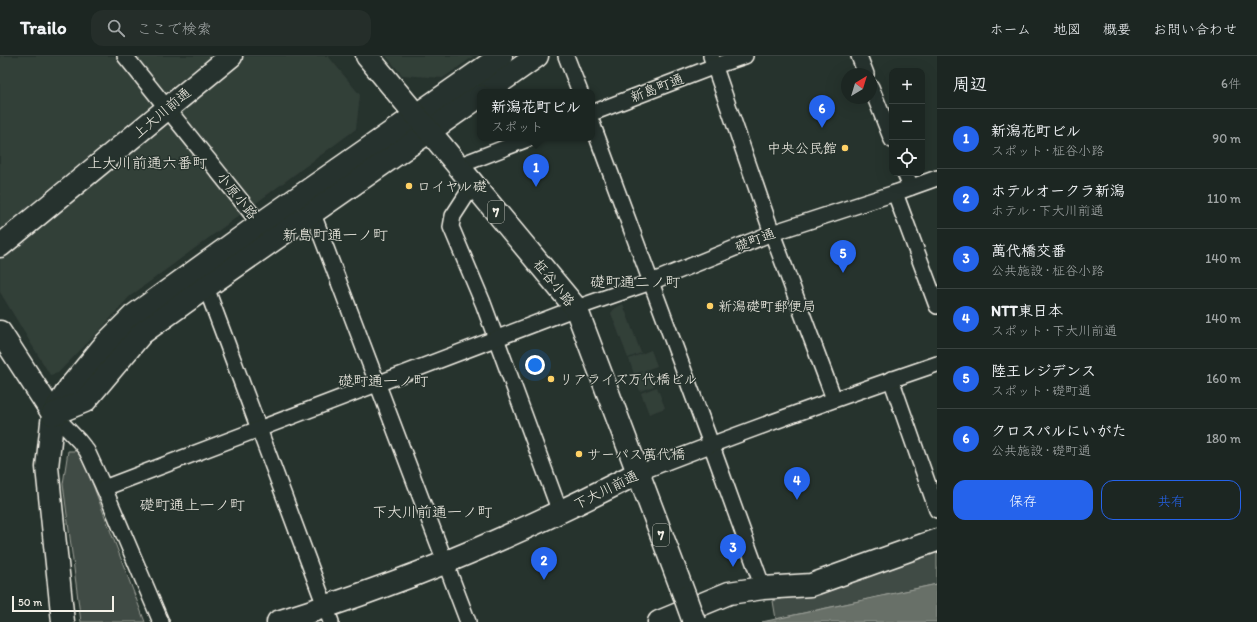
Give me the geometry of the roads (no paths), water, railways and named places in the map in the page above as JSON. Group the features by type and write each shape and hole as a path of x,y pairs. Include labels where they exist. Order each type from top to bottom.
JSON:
{"main road":[{"name":"上大川前通","path":"0,246 231,56"},
{"name":"柾谷小路","path":"367,56 576,308 694,622"},
{"path":"201,278 260,224 501,56"},
{"path":"490,89 537,56"},
{"path":"63,622 47,467 53,414 70,387 107,342 133,316 313,214 477,98"},
{"path":"0,332 53,414"},
{"name":"下大川前通","path":"278,622 328,614 385,586 446,562 560,512 638,473"},
{"path":"659,622 729,593 763,588 811,585 937,540"}],"street":[{"name":"小原小路","path":"125,56 166,109 260,224"},
{"path":"566,56 579,89"},
{"name":"新島町通","path":"595,112 713,61 745,56"},
{"path":"859,56 864,68"},
{"path":"713,61 772,233 834,399"},
{"path":"877,102 889,132"},
{"path":"595,132 763,588"},
{"path":"458,166 522,141"},
{"path":"906,176 911,187"},
{"name":"礎町通","path":"104,488 576,308 651,282 772,233 937,178"},
{"path":"474,184 453,216 451,227 483,303 560,512"},
{"path":"895,193 937,306"},
{"path":"313,214 468,622"},
{"path":"201,278 328,614"},
{"name":"下大川前通","path":"638,473 711,444 834,399 937,364"},
{"path":"891,379 937,510"},
{"path":"53,414 80,441 87,451 161,622"}],"place":[{"name":"クロスパルにいがた","path":"822,128"},
{"name":"中央公民館","path":"845,148"},
{"name":"ロイヤル礎","path":"409,186"},
{"name":"新潟花町ビル","path":"536,187"},
{"name":"陸王レジデンス","path":"843,273"},
{"name":"新潟礎町郵便局","path":"710,306"},
{"name":"リアライズ万代橋ビル","path":"551,379"},
{"name":"サーパス萬代橋","path":"579,454"},
{"name":"NTT東日本","path":"797,500"},
{"name":"萬代橋交番","path":"733,567"},
{"name":"ホテルオークラ新潟","path":"544,580"}],"district":[{"name":"上大川前通六番町","path":"147,163"},
{"name":"新島町通一ノ町","path":"335,235"},
{"name":"礎町通二ノ町","path":"635,282"},
{"name":"礎町通一ノ町","path":"383,381"},
{"name":"礎町通上一ノ町","path":"192,505"},
{"name":"下大川前通一ノ町","path":"432,512"}]}
